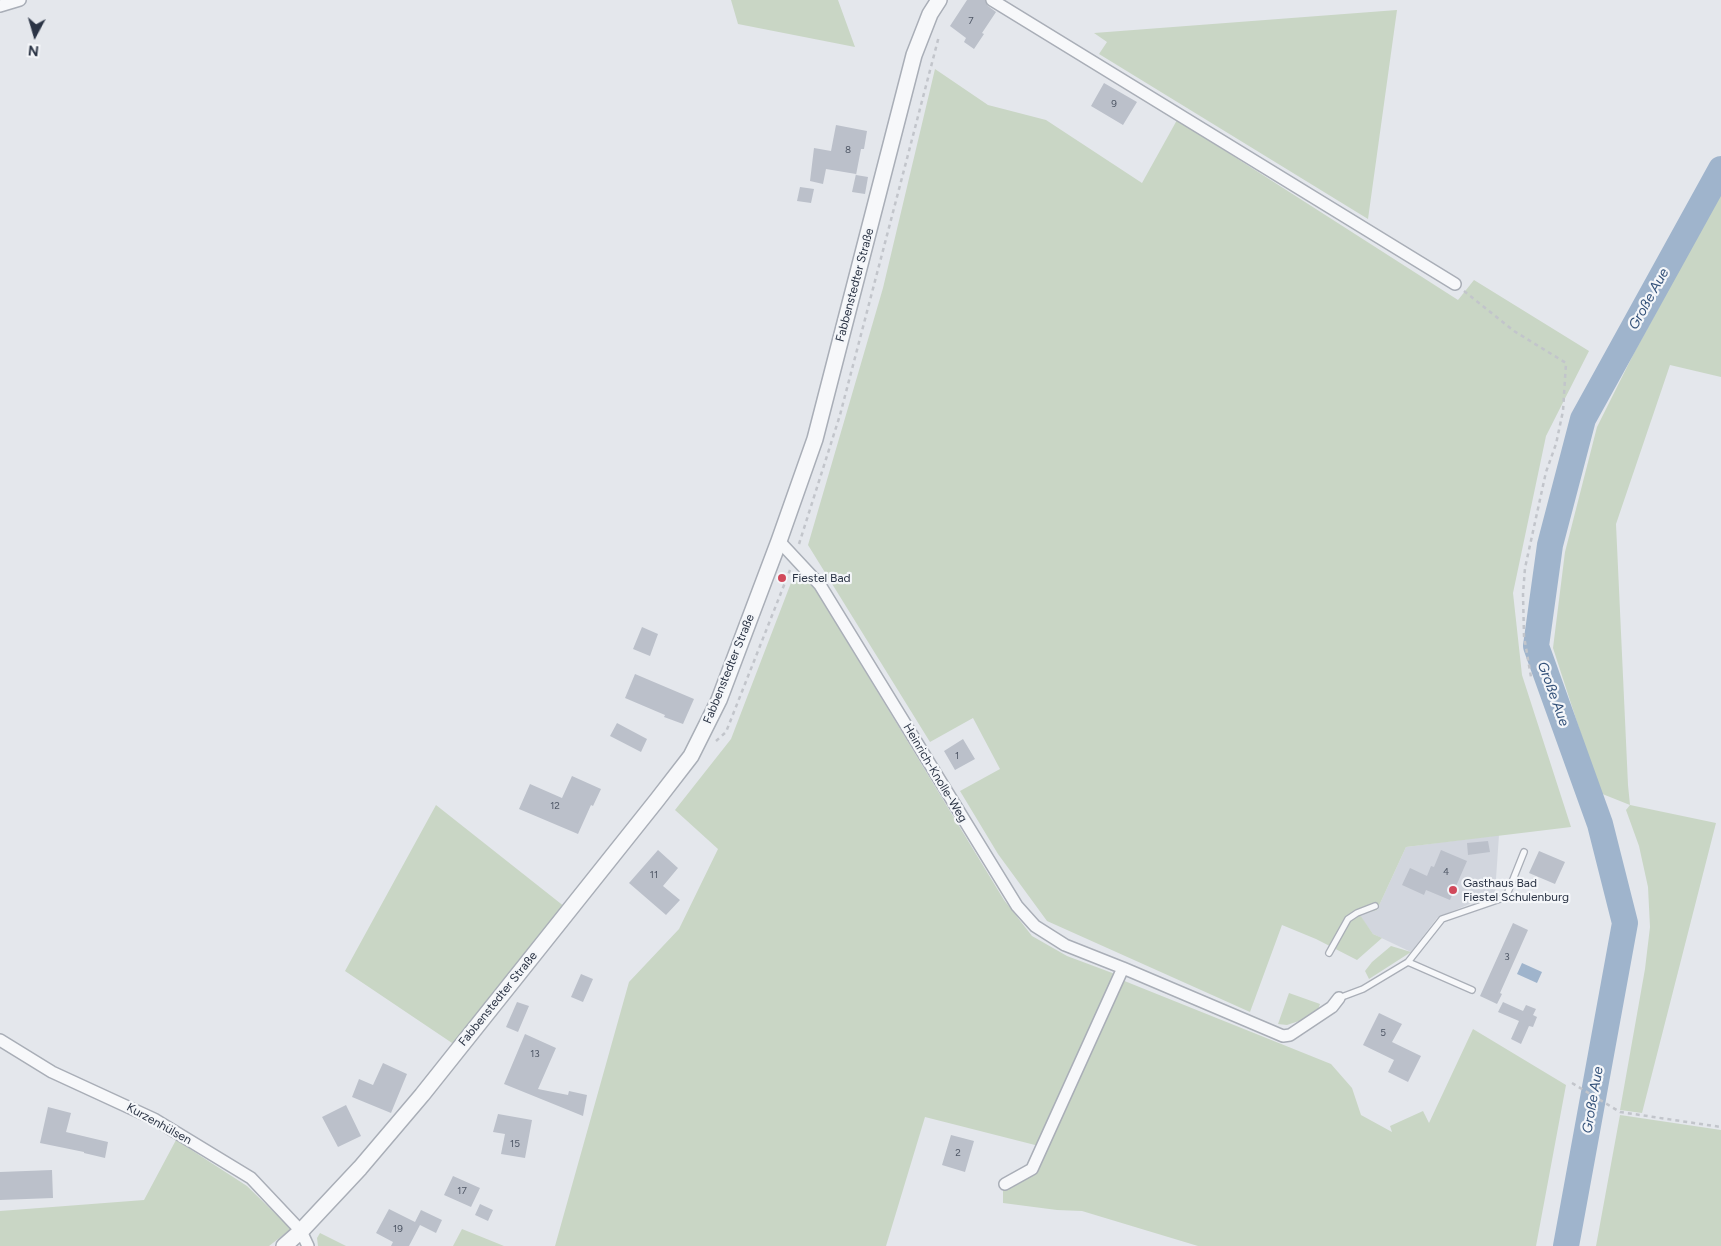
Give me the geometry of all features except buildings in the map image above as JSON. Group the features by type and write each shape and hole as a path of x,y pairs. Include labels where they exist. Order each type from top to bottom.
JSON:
{"street":[{"path":"0,6 20,0"},
{"name":"Fabbenstedter Straße","path":"284,1246 301,1231 360,1168 422,1095 651,808 690,756 719,700 815,440 914,55 930,14 939,0"},
{"path":"992,0 1455,284"},
{"name":"Heinrich-Knolle-Weg","path":"779,541 820,585 1017,906 1035,926 1065,945 1284,1036 1332,1007 1339,998"},
{"path":"1005,1184 1032,1170 1123,968"},
{"name":"Kurzenhülsen","path":"0,1040 52,1072 154,1118 251,1178 301,1231 308,1246"}],"lane":[{"path":"1339,998 1363,989 1408,962 1442,919 1506,897 1524,852"},
{"path":"1329,953 1348,919 1357,913 1375,906"},
{"path":"1408,962 1472,990"}],"path":[{"path":"710,746 726,732 795,557 840,415 939,34"},
{"path":"1455,284 1514,331 1566,363 1563,411 1556,444 1546,472 1526,568 1524,636 1530,677"},
{"path":"1572,1083 1620,1112 1721,1127"}],"shaded area":[{"path":"1499,835 1495,893 1437,918 1411,952 1373,934 1359,915 1377,910 1406,847"}],"green space":[{"path":"731,0 838,0 855,47 738,24"},
{"path":"1397,10 1368,219 1099,54 1107,42 1094,33"},
{"path":"935,69 988,105 1046,120 1142,183 1177,120 1458,300 1474,280 1589,351 1546,436 1513,593 1522,675 1571,827 1406,847 1377,910 1360,915 1373,934 1382,938 1357,960 1316,939 1282,925 1250,1012 1047,921 998,854 960,791 1000,769 973,718 930,742 808,545 883,288"},
{"path":"1721,193 1721,377 1670,365 1616,524 1630,805 1600,793 1553,648 1565,552 1597,427 1634,353"},
{"path":"794,575 812,584 1004,900 1032,936 1067,956 1115,974 1039,1146 925,1117 886,1246 555,1246 629,982 679,929 718,849 675,810 731,739"},
{"path":"436,805 565,907 455,1045 345,971"},
{"path":"1630,805 1716,823 1642,1113 1620,1110 1645,969 1650,927 1648,887 1639,846 1626,810"},
{"path":"1391,946 1411,952 1369,979 1365,971 1372,962"},
{"path":"1122,980 1331,1064 1352,1088 1361,1115 1392,1132 1390,1126 1423,1111 1429,1123 1473,1029 1566,1085 1536,1246 1198,1246 1082,1211 1057,1210 1003,1203 1003,1190 1034,1173"},
{"path":"1289,993 1320,1004 1317,1013 1287,1025 1278,1024"},
{"path":"1620,1115 1721,1130 1721,1246 1596,1246"},
{"path":"176,1140 247,1186 291,1229 269,1246 0,1246 0,1211 144,1200"},
{"path":"462,1229 504,1246 453,1246"},
{"path":"320,1233 346,1246 318,1246 317,1238"}],"water":[{"path":"1522,963 1542,972 1537,983 1517,974"}],"waterway":[{"name":"Große Aue","path":"1566,1246 1625,923 1600,824 1536,646 1550,545 1583,419 1721,169"}],"place":[{"name":"Fiestel Bad","path":"782,578"},
{"name":"Gasthaus Bad Fiestel Schulenburg","path":"1453,890"}]}
